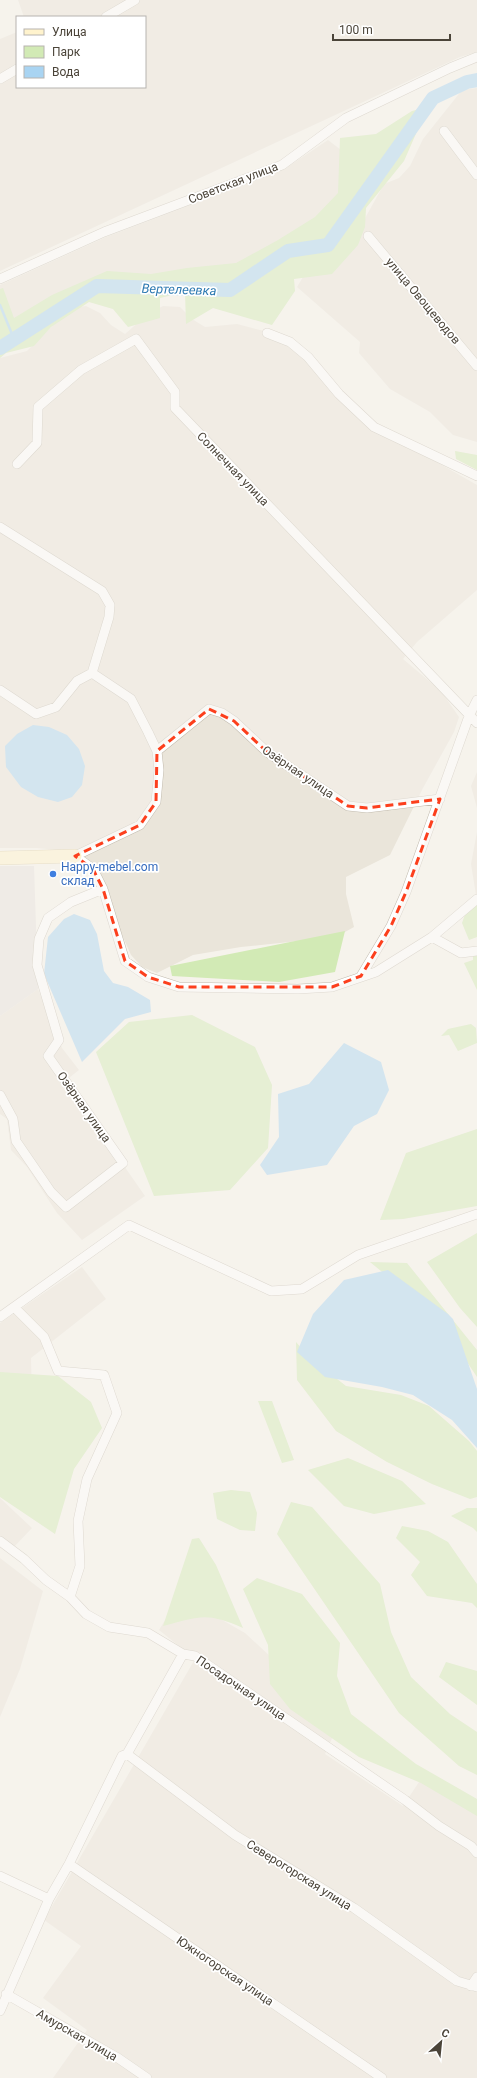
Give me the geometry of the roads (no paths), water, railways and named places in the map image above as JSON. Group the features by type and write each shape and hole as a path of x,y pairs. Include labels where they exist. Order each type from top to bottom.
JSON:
{"street":[{"path":"108,16 135,0"},
{"name":"Советская улица","path":"0,279 104,232 282,165 346,118 477,56"},
{"path":"0,79 16,70"},
{"path":"444,131 477,175"},
{"name":"улица Овощеводов","path":"368,236 477,366"},
{"path":"267,332 290,342 308,357 339,394 374,427 477,476"},
{"name":"Солнечная улица","path":"17,464 37,443 38,407 81,370 136,339 175,392 175,408 477,723"},
{"path":"0,527 102,591 110,605 109,617 92,673 77,681 56,707 36,714 0,690"},
{"path":"0,858 75,856 140,825 156,802 159,770 157,751 131,699 92,673"},
{"path":"361,976 391,926 400,906 469,716 477,700"},
{"name":"Озёрная улица","path":"157,751 209,709 222,713 234,721 267,752 348,806 367,808 440,799"},
{"path":"75,856 93,869 103,889 125,961 148,977 179,987 298,989 332,988 361,976 376,972 432,937 477,899"},
{"name":"Озёрная улица","path":"0,1095 13,1118 16,1141 51,1192 66,1207 123,1162 48,1056 60,1040 37,965 39,939 48,918 72,902 103,889"},
{"path":"432,937 462,953 477,951"},
{"path":"0,1317 129,1225 271,1291 302,1289 358,1255 477,1214"},
{"path":"14,1308 44,1337 58,1371 104,1375 117,1413 87,1479 78,1521 80,1566 70,1597"},
{"name":"Посадочная улица","path":"0,1541 24,1559 46,1580 70,1597 86,1614 109,1627 148,1632 183,1654 195,1656 217,1669 439,1826 471,1846 477,1853"},
{"path":"0,2011 6,1994 49,1899 69,1864 122,1756 127,1754 183,1654"},
{"name":"Северогорская улица","path":"127,1754 235,1835 354,1908 457,1981 474,1986"},
{"name":"Южногорская улица","path":"69,1864 382,2078"},
{"path":"0,1876 49,1899"},
{"path":"474,1986 477,1978"},
{"name":"Амурская улица","path":"6,1994 118,2058 147,2078"}],"water":[{"path":"33,725 49,727 67,735 79,749 85,766 82,785 72,797 58,802 38,797 21,787 6,767 5,746 17,734"},
{"path":"74,914 90,920 97,934 104,971 113,983 128,987 150,1000 151,1012 125,1019 82,1062 44,974 48,937 64,919"},
{"path":"344,1043 381,1062 389,1090 377,1114 354,1126 327,1165 267,1175 260,1165 279,1137 278,1094 309,1084"},
{"path":"388,1270 453,1319 477,1389 477,1448 452,1420 413,1395 382,1387 325,1377 297,1352 313,1314 344,1280"}],"waterway":[{"name":"Вертелеевка","path":"0,348 97,286 230,290 288,251 328,245 433,98 467,82 477,80"},
{"path":"0,305 14,339"}],"place":[{"name":"Happy-mebel.com склад","path":"53,874"}]}
